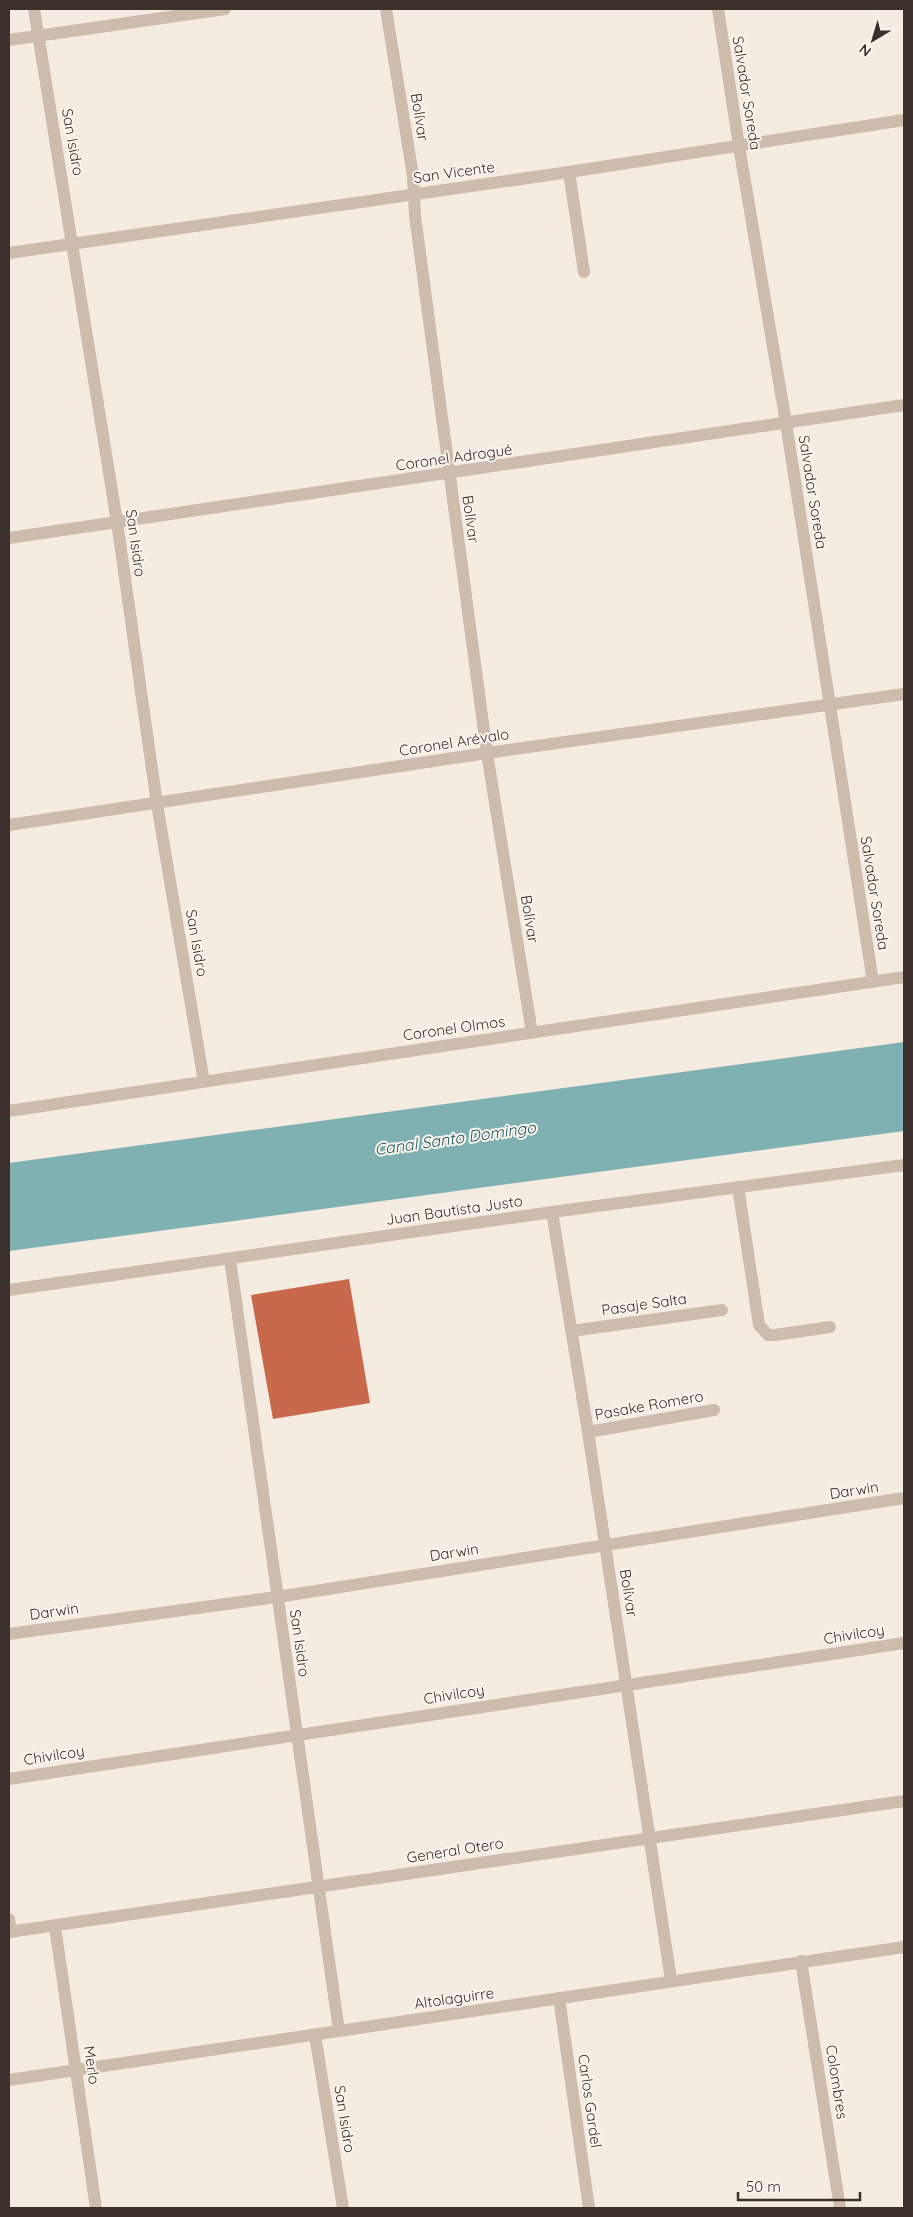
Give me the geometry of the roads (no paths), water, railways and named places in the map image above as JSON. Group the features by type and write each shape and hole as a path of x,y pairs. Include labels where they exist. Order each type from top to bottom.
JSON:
{"street":[{"name":"San Isidro","path":"34,9 74,243 117,522 157,804 204,1082"},
{"path":"9,40 225,9"},
{"name":"Bolívar","path":"386,9 415,194 415,216 448,474 487,753 532,1033"},
{"name":"Salvador Soreda","path":"718,9 786,423 872,982"},
{"name":"San Vicente","path":"9,253 569,172 904,120"},
{"path":"569,172 584,272"},
{"name":"Coronel Adrogué","path":"9,538 904,405"},
{"name":"Coronel Arévalo","path":"9,825 487,753 904,694"},
{"name":"Coronel Olmos","path":"9,1111 904,977"},
{"name":"Juan Bautista Justo","path":"9,1290 552,1212 904,1165"},
{"path":"738,1187 759,1325 762,1331 768,1335 775,1335 830,1327"},
{"name":"Bolívar","path":"552,1212 588,1432 671,1980"},
{"name":"San Isidro","path":"230,1259 340,2031"},
{"name":"Pasaje Salta","path":"572,1331 722,1310"},
{"name":"Pasake Romero","path":"588,1432 714,1410"},
{"name":"Darwin","path":"9,1634 277,1597 904,1498"},
{"name":"Chivilcoy","path":"9,1779 904,1643"},
{"name":"General Otero","path":"9,1928 55,1927 904,1801"},
{"name":"Merlo","path":"55,1927 96,2208"},
{"name":"Altolaguirre","path":"9,2080 671,1980 904,1947"},
{"name":"Colombres","path":"801,1961 840,2208"},
{"name":"Carlos Gardel","path":"559,1998 589,2208"},
{"name":"San Isidro","path":"315,2035 343,2208"}],"water":[{"name":"Canal Santo Domingo","path":"904,1042 904,1131 9,1251 9,1163"}]}
